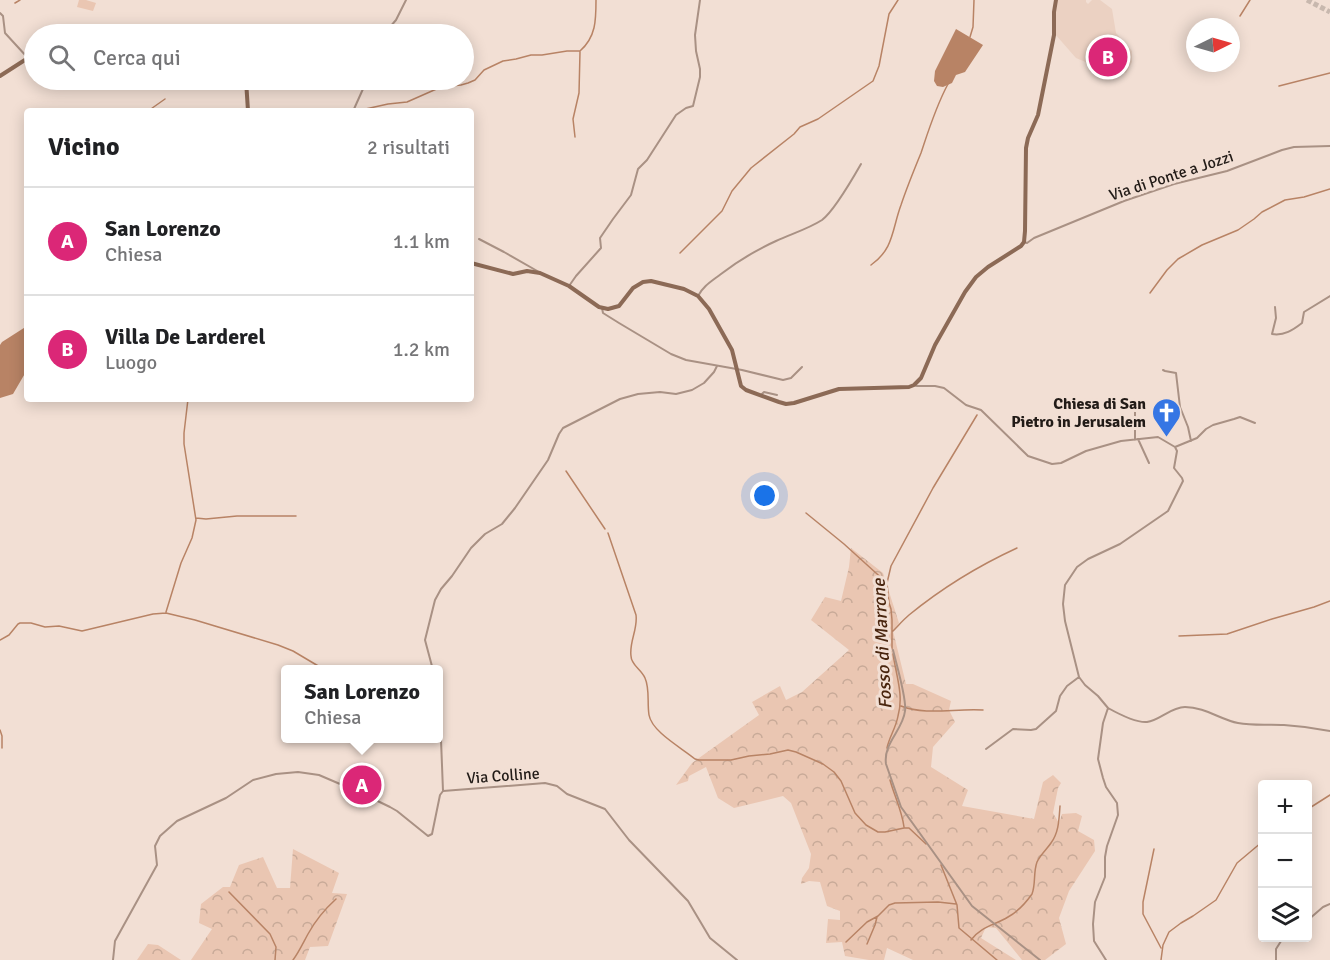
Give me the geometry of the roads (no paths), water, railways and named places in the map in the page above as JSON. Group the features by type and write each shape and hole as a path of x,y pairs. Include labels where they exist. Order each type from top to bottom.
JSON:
{"main road":[{"path":"474,264 513,274 527,271 540,273 570,286 602,308 610,309 620,306 633,288 646,281 679,287 698,296 709,309 729,345 741,386 746,390 783,403 790,403 835,389 902,388 914,385 921,378 935,345 976,277 1024,242 1026,148 1039,111 1054,35 1056,0"},
{"path":"0,76 24,61"},
{"path":"247,90 248,108"}],"street":[{"path":"393,24 406,0"},
{"path":"570,286 601,248 600,238 631,195 638,169 647,160 676,115 693,106 700,77 695,35 700,0"},
{"path":"0,13 3,16 5,33 24,54"},
{"path":"354,108 363,90"},
{"name":"Via di Ponte a Jozzi","path":"1024,242 1027,243 1034,238 1124,201 1173,184 1227,171 1294,147 1330,146"},
{"path":"698,296 708,283 736,262 821,220 827,215 861,164"},
{"path":"479,239 540,273"},
{"path":"1275,307 1276,318 1272,334 1278,335 1291,331 1302,323 1304,312 1330,296"},
{"path":"602,308 603,313 618,323 671,354 686,360 785,380 791,378 802,367"},
{"path":"432,665 425,639 438,594 471,548 485,534 501,524 515,508 548,460 561,430 629,396 660,392 676,394 692,390 704,383 717,366"},
{"path":"1163,370 1176,373 1180,407 1191,441"},
{"path":"914,385 941,387 966,405 981,410 1028,456 1052,464 1061,463 1113,442 1158,437 1175,447 1177,451 1174,468 1183,481 1170,509 1120,544 1088,559 1077,567 1065,585 1063,604 1065,621 1079,677 1108,708 1143,722 1185,707 1210,712 1242,724 1300,726 1330,731"},
{"path":"761,395 764,392 777,395"},
{"path":"1134,409 1136,440 1149,463"},
{"path":"1175,447 1197,438 1214,425 1240,417 1255,423"},
{"path":"893,650 906,710 885,756 901,807 972,906 1040,960"},
{"path":"986,749 1013,729 1036,729 1056,711 1060,696 1066,686 1079,677"},
{"path":"1106,960 1094,941 1093,924 1095,902 1106,877 1107,846 1118,815 1117,803 1106,787 1098,759 1103,723 1108,708"},
{"name":"Via Colline","path":"441,743 443,790 545,783 557,786 567,794 605,809 629,840 688,902 710,938 736,960"},
{"path":"114,960 115,941 157,865 155,846 157,841 177,821 226,798 253,780 276,774 298,772 319,775 397,812 428,836 432,834 443,790"},
{"path":"1312,917 1330,904"},
{"path":"1276,960 1276,949 1280,942"}],"waterway":[{"path":"15,3 20,0"},
{"path":"474,80 484,70 503,61 531,55 580,51 592,34 596,0"},
{"path":"680,253 722,211 732,191 751,168 800,127 818,119 873,81 879,66 889,14 898,0"},
{"path":"970,37 973,27 974,0"},
{"path":"1240,16 1250,0"},
{"path":"575,137 573,119 579,93 580,52"},
{"path":"1279,86 1330,73"},
{"path":"871,265 879,259 891,238 903,198 948,84"},
{"path":"370,108 407,102 434,90"},
{"path":"152,108 165,99"},
{"path":"1150,293 1178,259 1202,245 1238,230 1262,212 1285,200 1330,189"},
{"path":"166,612 196,520 184,444 188,402"},
{"name":"Fosso di Marrone","path":"892,649 892,620 887,583 891,566 933,488 977,415"},
{"path":"566,471 605,529"},
{"path":"806,513 887,583"},
{"path":"196,518 296,516"},
{"path":"608,533 636,615 631,659 645,678 649,715 661,733 699,760 731,760 788,750 796,752 823,764 834,772 841,781 855,813 866,825 878,832 904,828"},
{"path":"892,632 909,615 947,587 988,562 1017,548"},
{"path":"1179,636 1227,634 1330,601"},
{"path":"0,640 9,635 20,623 45,627 59,626 82,631 166,613 278,645 317,665"},
{"name":"Fosso di Marrone","path":"887,748 900,708 899,685 893,654"},
{"path":"901,706 921,711 983,710"},
{"path":"0,730 2,748"},
{"name":"Fosso di Marrone","path":"890,780 904,827"},
{"path":"1312,806 1330,795"},
{"path":"971,940 983,929 1015,913 1032,894 1037,862 1056,834 1060,806"},
{"name":"Fosso di Marrone","path":"905,828 909,828 926,844"},
{"path":"1161,960 1163,945 1169,932 1216,900 1237,863 1258,845"},
{"path":"1154,849 1143,902 1143,914 1161,948"},
{"name":"Fosso di Marrone","path":"941,865 957,905 959,928 997,960"},
{"path":"229,892 270,934 276,947 275,960"},
{"path":"293,960 314,924 336,899"},
{"path":"846,942 889,905 938,902 956,904"},
{"path":"867,944 877,917"}],"tunnel":[{"path":"1307,0 1330,12"}],"place":[{"name":"Villa De Larderel","path":"1108,57"},
{"name":"Chiesa di San Pietro in Jerusalem","path":"1167,438"},
{"name":"San Lorenzo","path":"362,785"}]}
